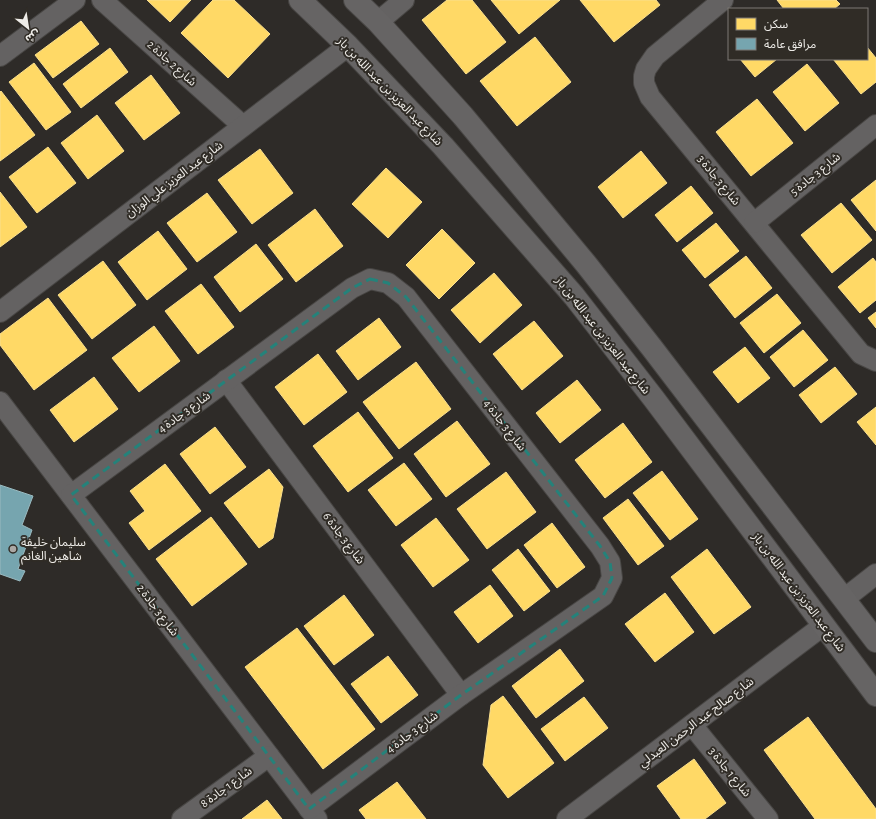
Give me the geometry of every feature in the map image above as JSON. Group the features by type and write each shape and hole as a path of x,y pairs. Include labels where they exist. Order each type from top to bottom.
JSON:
{"street":[{"path":"0,56 75,0"},
{"name":"شارع 2 جادة 2","path":"102,0 243,126"},
{"name":"شارع عبد العزيز بن عبد الله بن باز","path":"300,0 348,46 442,146 574,296 654,399 876,695"},
{"path":"355,0 378,22 463,116 586,264 876,641"},
{"path":"378,22 404,0"},
{"name":"شارع 3 جادة 3","path":"723,0 655,56 646,69 644,83 650,96 861,354 876,361"},
{"name":"شارع عبد العزيز علي الوزان","path":"0,312 348,46"},
{"name":"شارع 3 جادة 5","path":"754,223 876,125"},
{"path":"492,202 510,210 564,265 573,271 586,264"},
{"name":"شارع 3 جادة 4","path":"71,495 352,288 370,279 388,283 406,298 600,546 610,562 612,578 603,596 461,696 313,814"},
{"path":"574,296 582,288 590,286 597,290 636,342 652,348"},
{"name":"شارع 3 جادة 6","path":"226,380 461,696"},
{"name":"شارع 3 جادة 2","path":"0,402 313,814"},
{"path":"844,599 876,574"},
{"name":"شارع صالح عبد الرحمن العبدلي","path":"567,819 824,625"},
{"name":"شارع 1 جادة 3","path":"692,725 768,819"},
{"name":"شارع 1 جادة 8","path":"182,819 269,756"}],"highlighted area":[{"path":"370,279 388,283 406,297 600,546 610,562 612,578 603,596 461,695 309,809 71,495 352,288"}],"building: سكن":[{"path":"147,0 191,0 170,22"},
{"path":"213,0 234,0 270,34 228,78 181,33"},
{"path":"447,0 472,0 506,42 466,74 422,20"},
{"path":"491,0 560,0 519,34"},
{"path":"580,0 656,0 660,5 614,42"},
{"path":"777,0 836,0 840,4 835,8 783,8"},
{"path":"81,21 99,44 53,78 35,55"},
{"path":"535,37 571,82 517,126 480,81"},
{"path":"110,48 128,72 81,108 63,84"},
{"path":"868,48 876,58 876,82 861,94 834,60 868,60"},
{"path":"741,60 776,60 755,77"},
{"path":"34,63 71,112 46,130 9,82"},
{"path":"807,64 839,103 805,131 773,92"},
{"path":"151,75 180,113 144,140 115,103"},
{"path":"1,91 35,135 0,161 0,92"},
{"path":"757,99 793,143 751,176 716,132"},
{"path":"97,115 124,151 88,179 61,143"},
{"path":"48,147 76,183 37,213 9,177"},
{"path":"260,149 293,193 252,224 218,180"},
{"path":"641,151 667,183 623,218 598,187"},
{"path":"386,168 422,202 388,238 352,204"},
{"path":"876,180 876,231 851,200"},
{"path":"691,186 713,213 677,242 655,215"},
{"path":"0,192 27,227 0,247"},
{"path":"207,193 237,232 197,262 167,223"},
{"path":"841,203 872,240 832,273 801,235"},
{"path":"315,209 343,246 296,282 268,245"},
{"path":"716,223 739,251 705,278 682,250"},
{"path":"442,229 475,263 439,299 406,265"},
{"path":"158,231 187,269 147,300 118,262"},
{"path":"256,244 283,279 240,312 214,277"},
{"path":"746,256 772,288 735,318 709,285"},
{"path":"873,258 876,262 876,300 860,313 838,287"},
{"path":"103,261 136,305 92,339 58,295"},
{"path":"494,273 522,305 480,343 451,310"},
{"path":"201,284 234,327 198,354 165,311"},
{"path":"777,294 801,323 764,353 740,323"},
{"path":"48,298 87,350 34,390 0,345 0,334"},
{"path":"876,312 876,328 868,318"},
{"path":"379,318 401,347 358,380 336,351"},
{"path":"534,321 563,356 522,390 493,354"},
{"path":"154,326 180,361 139,392 112,358"},
{"path":"803,330 828,360 794,387 770,357"},
{"path":"745,347 770,378 738,403 713,372"},
{"path":"318,354 347,392 304,425 275,387"},
{"path":"416,362 451,409 399,449 363,402"},
{"path":"835,367 857,394 821,423 799,395"},
{"path":"94,377 118,409 74,442 50,410"},
{"path":"577,380 601,410 560,443 536,413"},
{"path":"876,407 876,445 857,422"},
{"path":"358,412 393,458 348,492 313,446"},
{"path":"457,421 490,464 446,497 414,454"},
{"path":"623,423 652,462 605,498 575,460"},
{"path":"215,427 246,467 210,494 180,454"},
{"path":"404,463 432,499 396,526 368,490"},
{"path":"165,464 201,511 149,550 129,523 145,511 130,491"},
{"path":"269,469 283,487 273,538 259,548 224,503"},
{"path":"662,471 698,519 670,540 633,493"},
{"path":"506,472 536,512 487,549 457,509"},
{"path":"628,499 664,546 638,565 603,518"},
{"path":"211,517 247,564 192,606 156,559"},
{"path":"436,518 469,560 433,587 401,545"},
{"path":"552,523 585,567 557,588 524,545"},
{"path":"518,549 550,591 524,611 492,570"},
{"path":"707,549 751,607 714,634 671,577"},
{"path":"490,585 513,616 478,643 454,612"},
{"path":"665,593 694,632 655,662 625,624"},
{"path":"344,595 374,635 334,665 304,626"},
{"path":"297,628 375,729 323,769 245,667"},
{"path":"560,649 584,681 536,718 512,686"},
{"path":"388,656 418,695 381,723 351,684"},
{"path":"503,696 554,763 508,798 483,765 491,705"},
{"path":"584,697 608,728 565,761 541,729"},
{"path":"808,717 876,809 876,819 815,819 764,750"},
{"path":"694,759 726,803 705,819 681,819 657,786"},
{"path":"397,782 426,819 366,819 359,810"},
{"path":"267,800 282,819 242,819"}],"building: مرافق عامة":[{"name":"سليمان خليفة شاهين الغانم","path":"0,485 33,496 22,525 32,530 18,569 25,571 20,581 0,574"}],"place":[{"name":"سليمان خليفة شاهين الغانم","path":"13,549"}]}
